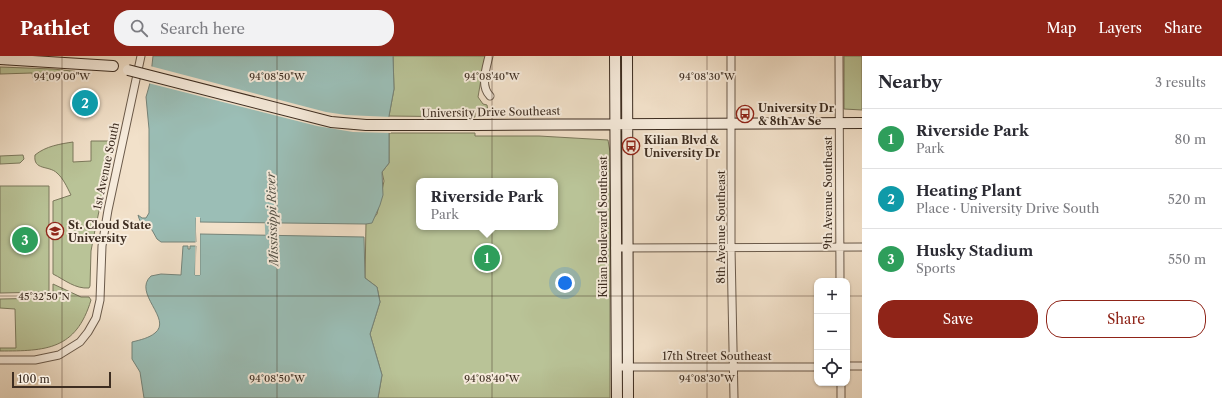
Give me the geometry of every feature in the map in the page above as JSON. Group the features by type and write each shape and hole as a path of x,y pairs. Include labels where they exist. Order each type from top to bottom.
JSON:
{"street":[{"path":"69,56 113,66"},
{"name":"1st Avenue South","path":"0,360 48,358 59,355 75,346 88,332 98,313 102,242 141,56"},
{"path":"489,56 484,84 486,92 490,96"},
{"name":"Kilian Boulevard Southeast","path":"615,56 617,398"},
{"path":"627,56 628,398"},
{"name":"8th Avenue Southeast","path":"731,56 731,248 734,398"},
{"name":"9th Avenue Southeast","path":"839,56 840,278"},
{"path":"0,59 113,66"},
{"name":"University Drive Southeast","path":"113,66 331,122 366,125 862,123"},
{"path":"615,248 862,247"},
{"path":"850,366 862,366"},
{"name":"17th Street Southeast","path":"616,367 814,367"},
{"path":"840,398 841,386"}],"green space":[{"path":"393,56 485,56 478,97 483,104 487,105 488,111 475,111 475,117 389,116 394,89"},
{"path":"618,56 624,56 622,109 619,108"},
{"path":"844,56 862,56 862,110 844,109"},
{"path":"0,67 53,69 90,73 89,78 70,76 44,81 33,78 32,73 0,74"},
{"path":"389,133 475,133 475,136 539,136 608,140 610,152 610,398 378,398 382,375 370,334 380,302 377,287 365,278 366,223 372,220 377,214 384,181 382,172 389,163"},
{"path":"622,137 624,237 622,238 620,237 620,138"},
{"path":"91,141 113,141 113,144 91,251 90,286 89,288 84,288 70,284 53,274 53,201 71,195 63,180 57,173 39,166 36,163 35,155 48,147 73,142 73,162 91,161"},
{"path":"23,155 24,159 20,163 0,164 0,156"},
{"path":"0,186 49,186 49,292 0,293"},
{"path":"623,258 624,357 621,356 620,259"},
{"path":"53,284 81,297 89,297 91,300 85,317 77,329 68,338 45,348 0,351 0,348 16,348 15,309 0,308 0,299 50,298 53,294"}],"water":[{"path":"153,56 393,56 394,89 389,116 389,163 382,172 383,195 372,223 200,222 200,218 196,218 196,242 161,242 157,239 152,230 142,223 138,215 142,218 146,218 149,213 149,129 146,97 150,83"},
{"path":"200,234 364,237 365,278 377,287 380,302 370,334 382,375 378,398 144,398 140,372 132,359 132,342 150,336 155,333 159,327 157,313 146,290 146,283 151,276 161,274 181,275 183,246 188,246 188,249 190,249 190,246 196,246 195,275 200,275"}],"pier":[{"path":"150,66 326,112 346,115 391,117 391,133 353,132 317,126 148,83"},
{"path":"196,217 200,217 200,224 198,219 196,244 198,273 198,234 200,232 200,275 195,275"}],"waterway":[{"name":"Mississippi River","path":"270,207 272,250"}],"place":[{"name":"Heating Plant","path":"85,103"},
{"name":"University Dr & 8th Av Se","path":"745,114"},
{"name":"Kilian Blvd & University Dr","path":"631,146"},
{"name":"St. Cloud State University","path":"55,231"},
{"name":"Husky Stadium","path":"25,240"},
{"name":"Riverside Park","path":"487,258"}]}
